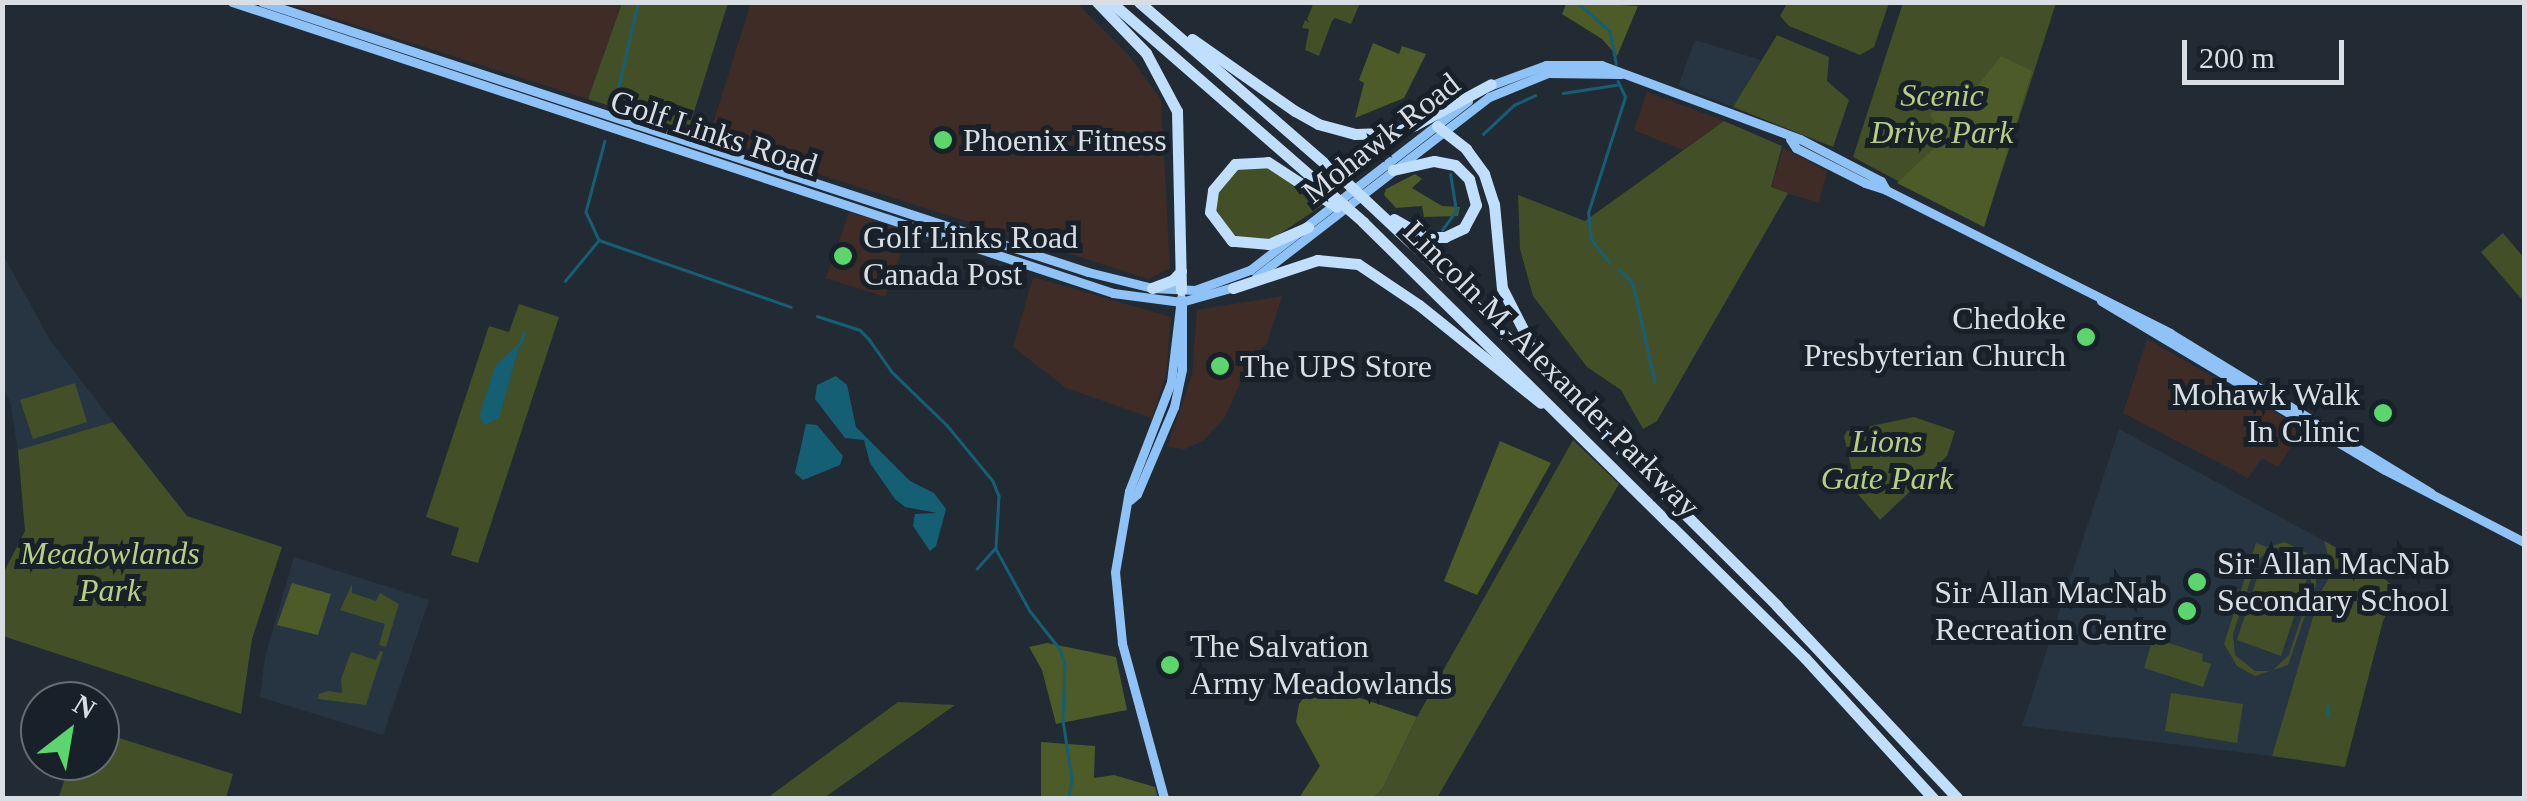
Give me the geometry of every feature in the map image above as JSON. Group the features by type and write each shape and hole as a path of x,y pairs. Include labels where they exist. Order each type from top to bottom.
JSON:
{"highway":[{"path":"1097,2 1146,53 1177,111 1181,296"},
{"name":"Lincoln M. Alexander Parkway","path":"1111,2 1363,222 1805,658 1933,798"},
{"path":"1141,4 1296,112 1339,132 1392,133 1491,84"},
{"name":"Lincoln M. Alexander Parkway","path":"1141,4 1344,180 1571,399 1777,606 1957,798"},
{"path":"1441,128 1484,174 1494,204 1502,288 1527,337 1571,399"},
{"path":"1344,180 1415,234 1435,238 1464,228 1476,205 1462,170 1434,161 1393,170"},
{"path":"1318,222 1269,244 1232,241 1210,212 1213,190 1225,170 1235,164 1268,162 1363,222"},
{"path":"1233,288 1317,260 1358,264 1419,305 1564,418"},
{"path":"1152,288 1173,280 1181,271"}],"main road":[{"name":"Golf Links Road","path":"232,2 1113,293 1181,296"},
{"name":"Golf Links Road","path":"262,2 1109,278 1181,296"},
{"path":"272,16 291,12"},
{"path":"348,40 360,36"},
{"name":"Mohawk Road","path":"1373,180 1393,170 1491,84 1530,68 1574,62 1601,65 1790,139 1796,148 1841,165 2101,301"},
{"name":"Mohawk Road","path":"1181,296 1234,278 1490,97 1530,78 1573,71 1621,74"},
{"name":"Mohawk Road","path":"1181,296 1233,288 1262,274 1318,222"},
{"path":"1164,798 1116,606 1116,551 1130,500 1128,491 1169,391 1181,296"},
{"path":"2101,301 2170,332 2431,493"},
{"path":"2101,301 2501,534 2524,552"},
{"path":"2282,409 2297,407"},
{"path":"2501,534 2524,542"}],"shaded area":[{"path":"286,3 622,3 588,99"},
{"path":"751,3 1077,3 1131,58 1161,100 1170,268 1149,279 708,139"},
{"path":"1695,40 1761,60 1733,107 1678,86"},
{"path":"1647,92 1724,121 1683,150 1634,130"},
{"path":"1783,148 1827,171 1819,203 1771,188"},
{"path":"849,212 909,231 885,297 826,278"},
{"path":"2,253 50,340 113,422 18,450 10,401 3,388"},
{"path":"1033,277 1171,317 1166,374 1152,418 1066,388 1013,347"},
{"path":"1282,296 1267,343 1250,361 1225,417 1204,440 1185,449 1167,447 1192,375 1197,310"},
{"path":"2147,339 2303,428 2278,467 2262,458 2248,478 2123,413"},
{"name":"Sir Allan MacNab Secondary School","path":"2119,429 2324,541 2332,571 2320,593 2272,756 2022,726"},
{"path":"294,557 429,600 383,735 260,697 265,657"}],"green space":[{"path":"1314,2 1360,3 1351,24 1335,18 1332,21 1319,56 1305,50 1309,29 1302,28 1305,20 1310,23 1307,19"},
{"path":"1567,2 1638,6 1617,56 1602,39 1562,14"},
{"path":"1788,2 1889,3 1874,47 1860,55 1789,26 1780,16"},
{"path":"622,3 728,3 688,131 588,99"},
{"name":"Scenic Drive Park","path":"1903,3 2056,3 1984,227 1853,157"},
{"path":"1777,35 1829,57 1827,81 1849,100 1833,147 1733,107"},
{"path":"1373,43 1399,54 1402,46 1426,54 1404,98 1355,118 1364,83 1359,80"},
{"path":"2001,56 2032,71 1984,227 1897,183 1946,137 1930,115 1953,90 1975,89"},
{"path":"1724,121 1782,146 1771,187 1788,193 1657,421 1643,429 1621,390 1587,367 1533,296 1520,249 1518,195 1585,221"},
{"path":"1261,164 1326,203 1272,239 1246,240 1232,234 1214,211 1216,186 1234,167"},
{"path":"1415,174 1422,179 1412,188 1442,206 1460,207 1458,216 1424,217 1422,206 1396,208 1384,195 1386,189"},
{"path":"2503,233 2524,258 2524,302 2481,252"},
{"path":"519,304 559,317 478,563 451,555 459,528 426,517 489,326 509,332"},
{"path":"75,383 87,422 33,439 20,400"},
{"name":"Lions Gate Park","path":"1914,417 1955,431 1947,456 1880,520 1857,493 1844,436 1847,431"},
{"name":"Meadowlands Park","path":"113,422 187,516 282,547 252,639 241,714 3,636 3,574 25,531 18,450"},
{"path":"1573,440 1619,484 1437,798 1373,798 1383,788 1417,717"},
{"path":"1500,441 1551,463 1477,595 1444,581"},
{"path":"2324,541 2365,563 2399,591 2383,621 2345,767 2272,756 2320,593 2332,572"},
{"path":"2285,542 2309,554 2316,565 2316,584 2288,665 2273,670 2289,655 2312,585 2306,557 2285,547 2268,550 2256,563 2233,634 2235,655 2255,671 2270,671 2255,676 2237,666 2224,644 2256,543 2267,547"},
{"path":"2262,562 2307,578 2281,656 2237,640"},
{"path":"292,583 331,594 318,635 277,625"},
{"path":"352,584 352,593 376,601 380,593 399,604 386,647 379,645 385,624 340,610"},
{"path":"2153,638 2203,654 2202,661 2211,664 2203,687 2144,668"},
{"path":"1047,643 1116,657 1127,710 1056,724 1042,670 1029,647"},
{"path":"351,652 376,660 383,652 366,705 318,699 319,694 328,691 342,693 341,679"},
{"path":"1315,683 1417,717 1383,788 1373,798 1299,798 1320,766 1296,722 1299,704"},
{"path":"2171,693 2243,704 2237,743 2165,731"},
{"path":"898,702 955,705 824,798 767,798"},
{"path":"120,738 233,774 226,798 59,796 64,781 120,781"},
{"path":"1041,742 1095,746 1094,778 1114,775 1155,787 1158,798 1041,798"}],"water":[{"path":"520,342 499,418 485,425 479,417 495,366"},
{"path":"836,376 847,385 856,427 910,481 934,493 946,509 936,546 930,551 913,526 915,514 937,513 905,507 895,499 870,463 864,440 845,438 815,399 817,385"},
{"path":"806,424 817,425 843,456 840,465 803,480 795,473"}],"waterway":[{"path":"615,101 638,2"},
{"path":"1577,2 1610,31 1616,63"},
{"path":"1609,262 1591,240 1588,213 1625,97 1618,82"},
{"path":"1563,93 1616,85"},
{"path":"1483,134 1514,105 1535,95"},
{"path":"605,141 586,212 599,240 791,307"},
{"path":"1442,230 1456,211 1450,174"},
{"path":"565,281 598,241"},
{"path":"1437,243 1454,264"},
{"path":"1619,269 1633,283 1655,382"},
{"path":"817,316 860,330 891,371 947,425 993,481 999,496 996,548 977,569"},
{"path":"519,345 524,333"},
{"path":"996,549 1030,611 1060,649 1065,665 1063,720 1072,779 1069,798"},
{"path":"2328,706 2328,715"}],"place":[{"name":"Phoenix Fitness","path":"943,140"},
{"name":"Golf Links Road Canada Post","path":"843,256"},
{"name":"Chedoke Presbyterian Church","path":"2086,337"},
{"name":"The UPS Store","path":"1220,366"},
{"name":"Mohawk Walk In Clinic","path":"2383,413"},
{"name":"Sir Allan MacNab Secondary School","path":"2197,582"},
{"name":"Sir Allan MacNab Recreation Centre","path":"2187,611"},
{"name":"The Salvation Army Meadowlands","path":"1170,665"}]}
